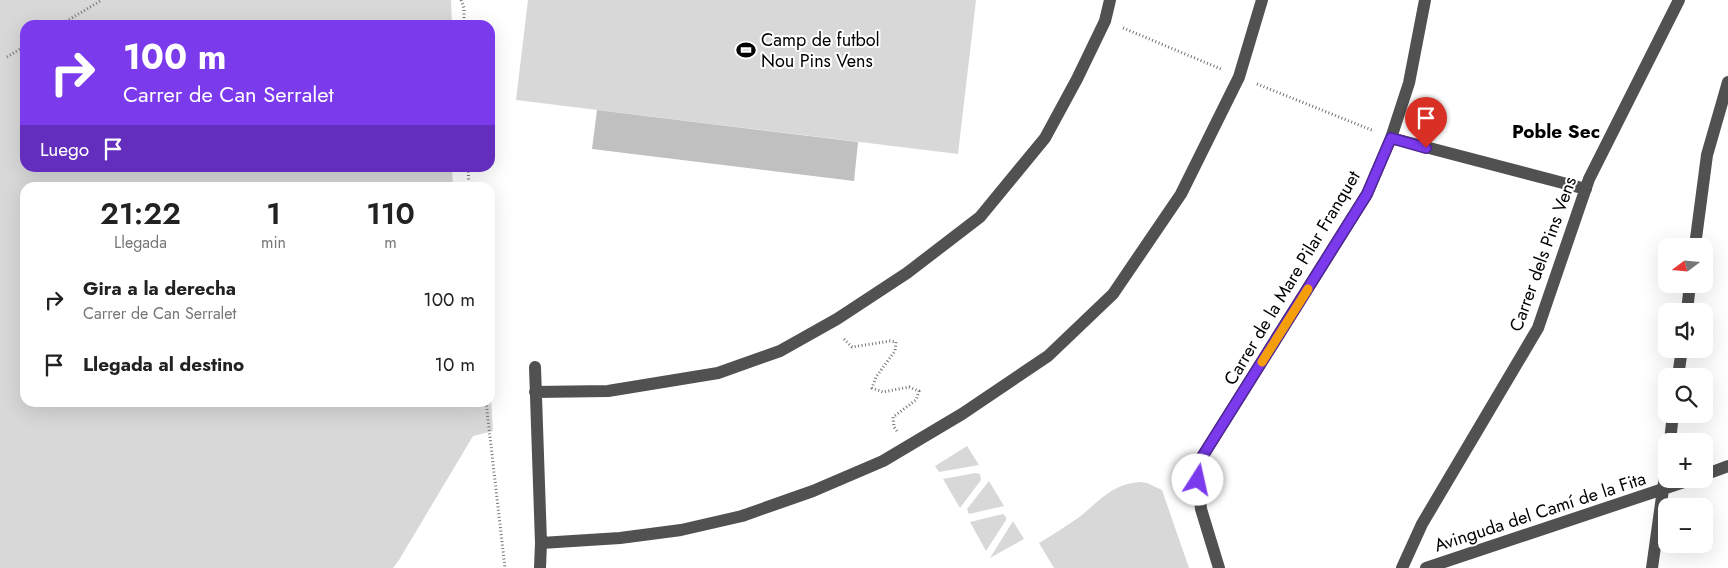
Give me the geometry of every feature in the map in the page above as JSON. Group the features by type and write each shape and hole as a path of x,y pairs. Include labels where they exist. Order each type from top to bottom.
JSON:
{"street":[{"path":"535,392 608,391 718,373 780,351 834,320 907,273 980,218 1045,138 1077,80 1105,21 1110,0"},
{"path":"541,543 620,538 681,530 742,516 822,487 884,461 962,414 1048,356 1113,294 1181,194 1239,77 1262,0"},
{"name":"Carrer de la Mare Pilar Franquet","path":"1219,568 1201,510 1197,465 1367,194 1391,138 1409,83 1425,0"},
{"name":"Carrer dels Pins Vens","path":"1402,568 1422,524 1538,328 1589,179 1679,0"},
{"path":"1696,238 1707,155 1728,82"},
{"path":"1391,138 1586,190"},
{"path":"534,367 541,543 540,568"},
{"path":"1713,472 1728,466"},
{"name":"Avinguda del Camí de la Fita","path":"1426,568 1668,488"},
{"path":"1652,568 1663,490"}],"path":[{"path":"68,20 102,0"},
{"path":"461,0 464,8 464,20"},
{"path":"1105,21 1391,138"},
{"path":"7,57 20,49"},
{"path":"834,320 846,342 852,347 890,341 896,342 895,351 876,377 872,388 883,392 909,387 919,391 916,400 893,417 894,427 908,447"},
{"path":"487,407 504,568"}],"shaded area":[{"path":"0,0 451,0 452,20 20,20 20,172 452,172 453,182 20,182 20,407 492,407 493,431 473,436 393,568 0,568"},
{"name":"Camp de futbol Nou Pins Vens","path":"528,0 976,0 958,154 516,100"},
{"path":"967,446 979,465 939,472 935,466"},
{"path":"975,473 980,474 981,480 960,508 943,479"},
{"path":"989,481 1004,506 969,514 967,509"},
{"path":"1140,482 1162,490 1189,568 1054,568 1039,543 1078,518 1113,490 1130,483"},
{"path":"1003,514 1006,520 986,551 970,522"},
{"path":"1013,521 1024,539 990,558"}],"building":[{"path":"597,110 858,142 854,181 592,149"}],"slow traffic":[{"path":"1262,362 1308,289"}],"place":[{"name":"Camp de futbol Nou Pins Vens","path":"746,50"}],"district":[{"name":"Poble Sec","path":"1556,131"}],"route":[{"path":"1198,480 1197,465 1367,194 1391,138 1426,148"}]}
